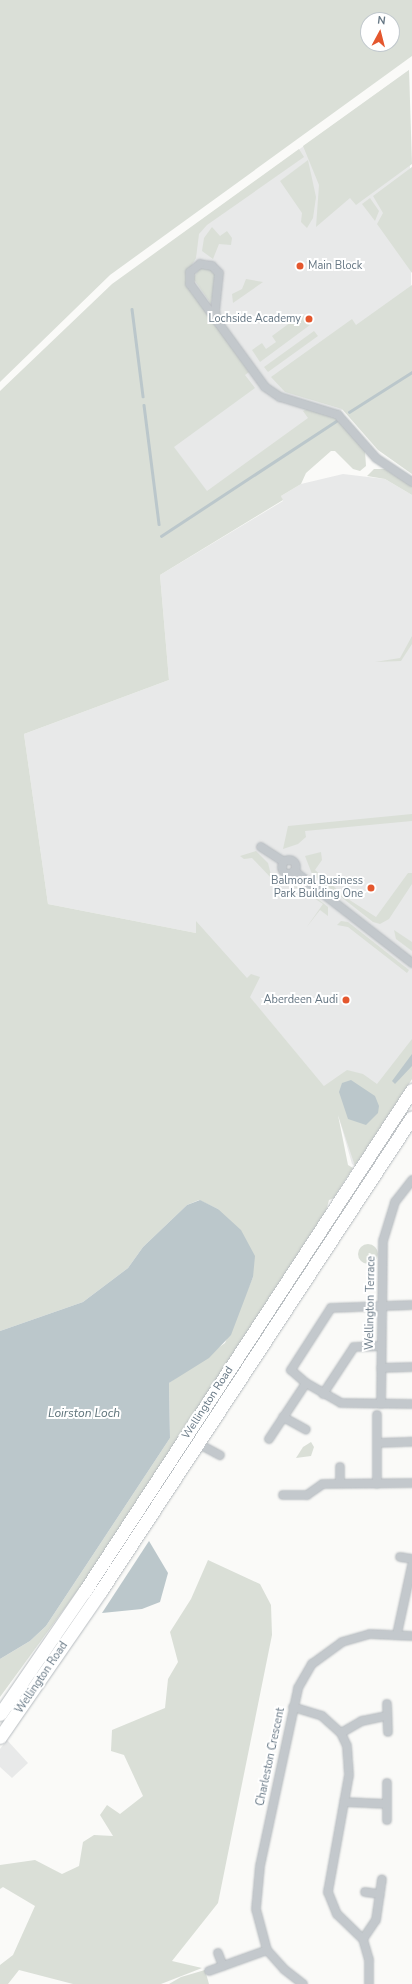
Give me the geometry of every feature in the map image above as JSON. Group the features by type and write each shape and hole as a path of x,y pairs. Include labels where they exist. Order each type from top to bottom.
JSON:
{"main road":[{"name":"Wellington Road","path":"0,1714 84,1592 412,1090"},
{"name":"Wellington Road","path":"0,1737 47,1672 412,1117"}],"street":[{"path":"217,321 215,312 219,275 212,266 200,264 191,271 189,282 217,321 268,391 338,415 372,454 412,482"},
{"path":"261,847 284,862 284,873 294,871 412,963"},
{"name":"Wellington Terrace","path":"382,1404 381,1346 386,1227 395,1202 412,1180"},
{"path":"412,1305 331,1308 291,1370 306,1383 341,1403 412,1404"},
{"path":"323,1394 354,1347 381,1346"},
{"path":"381,1368 412,1367"},
{"path":"269,1439 306,1383"},
{"path":"377,1415 377,1484"},
{"path":"283,1417 306,1430"},
{"path":"377,1443 412,1442"},
{"path":"197,1443 220,1455"},
{"path":"340,1467 340,1483"},
{"path":"283,1495 307,1495 323,1484 412,1483"},
{"path":"400,1557 412,1559"},
{"path":"397,1634 412,1564"},
{"name":"Charleston Crescent","path":"303,1984 284,1970 267,1950 257,1921 256,1892 293,1707 306,1672 327,1651 361,1635 397,1634 412,1636"},
{"path":"387,1704 386,1716 388,1732"},
{"path":"293,1707 318,1714 341,1733 350,1764 328,1892 337,1914 363,1939 370,1960 369,1984"},
{"path":"341,1733 362,1721 386,1716"},
{"path":"387,1783 387,1820"},
{"path":"344,1802 387,1804"},
{"path":"363,1939 376,1920 382,1879"},
{"path":"365,1892 380,1894"},
{"path":"209,1971 267,1950"},
{"path":"218,1953 223,1966"}],"shaded area":[{"path":"0,0 412,0 412,56 110,275 0,382"},
{"name":"Lochside Academy","path":"409,70 412,363 208,500 169,444 157,252"},
{"path":"409,70 412,164 356,205 350,198 316,227 319,185 303,146"},
{"path":"299,149 304,157 207,225 199,234 196,258 186,275 186,284 249,372 245,375 255,388 174,447 207,491 308,418 303,411 307,409 335,416 365,451 366,466 360,471 353,469 335,451 331,451 306,473 301,484 281,496 283,500 160,575 169,680 24,734 48,904 196,933 196,921 247,978 251,974 260,977 250,997 324,1086 347,1070 363,1074 377,1084 412,1039 412,1079 355,1166 338,1115 348,1165 353,1168 334,1198 329,1200 326,1211 86,1579 0,1697 0,1659 30,1641 46,1626 170,1438 169,1383 225,1343 253,1277 218,1209 199,1200 187,1205 143,1247 128,1268 83,1302 0,1331 0,391 112,284"},
{"path":"308,160 316,197 313,218 307,228 301,222 302,213 280,181"},
{"path":"412,167 412,273 377,224 383,213 373,196"},
{"path":"370,198 379,211 375,221 362,204"},
{"path":"212,227 220,236 227,231 232,238 231,245 219,244 213,259 202,251 204,238"},
{"path":"201,267 209,268 215,275 211,304 193,278"},
{"path":"246,279 263,282 233,303 232,294 242,289"},
{"path":"412,285 412,474 378,450 342,409 285,392 271,377 352,319 356,325"},
{"path":"302,314 310,325 260,362 252,350 262,343 266,349 276,342 272,336"},
{"path":"314,331 318,336 268,372 264,367"},
{"path":"374,469 385,469 412,486 412,495 385,479 367,476"},
{"path":"343,474 385,479 412,495 412,1079 355,1166 352,1164 333,1097 196,933 48,904 24,734 169,680 160,575 283,501 281,496 301,484"},
{"path":"412,636 412,644 401,661 375,662 400,658"},
{"path":"412,814 412,821 305,831 306,837 298,844 283,849 288,826"},
{"path":"256,851 268,863 272,879 252,858 244,859 240,856"},
{"path":"321,852 322,860 315,870 348,899 376,917 408,873 412,873 412,884 389,919 380,924 373,922 312,874 305,856"},
{"path":"284,884 305,889 328,907 328,916 320,910 306,928 323,904 300,889"},
{"path":"341,921 348,922 409,970 407,973 348,927 337,925"},
{"path":"394,930 412,942 412,951 396,939"},
{"path":"368,1244 375,1247 378,1254 375,1261 368,1264 361,1261 358,1254 361,1247"},
{"path":"311,1442 314,1447 311,1456 296,1458 303,1447"},
{"path":"208,1560 260,1584 271,1605 272,1635 218,1903 172,1961 202,1968 161,1984 73,1984 19,1970 8,1984 0,1984 0,1965 13,1955 35,1906 3,1887 0,1889 0,1865 35,1860 62,1874 79,1866 83,1842 94,1835 113,1836 100,1815 107,1805 120,1814 143,1796 124,1755 111,1751 112,1730 165,1708 168,1679 178,1662 170,1632 191,1599"},
{"path":"7,1740 28,1763 12,1778 0,1767 0,1749"},
{"path":"205,1970 209,1984 169,1984 181,1977"}],"water":[{"path":"412,1054 412,1066 395,1084 392,1081"},
{"path":"351,1080 375,1096 379,1106 378,1113 366,1125 348,1119 339,1092 342,1083"},
{"name":"Loirston Loch","path":"200,1200 218,1209 241,1230 255,1256 253,1277 231,1335 209,1358 169,1383 170,1438 46,1626 30,1641 0,1659 0,1331 83,1302 128,1268 143,1247 187,1205"},
{"path":"149,1541 168,1573 160,1602 142,1609 102,1613"}],"waterway":[{"path":"132,309 143,396"},
{"path":"349,412 412,372"},
{"path":"144,405 159,524"},
{"path":"161,536 336,421"}],"place":[{"name":"Main Block","path":"300,266"},
{"name":"Lochside Academy","path":"309,319"},
{"name":"Balmoral Business Park Building One","path":"371,888"},
{"name":"Aberdeen Audi","path":"346,1000"}]}
